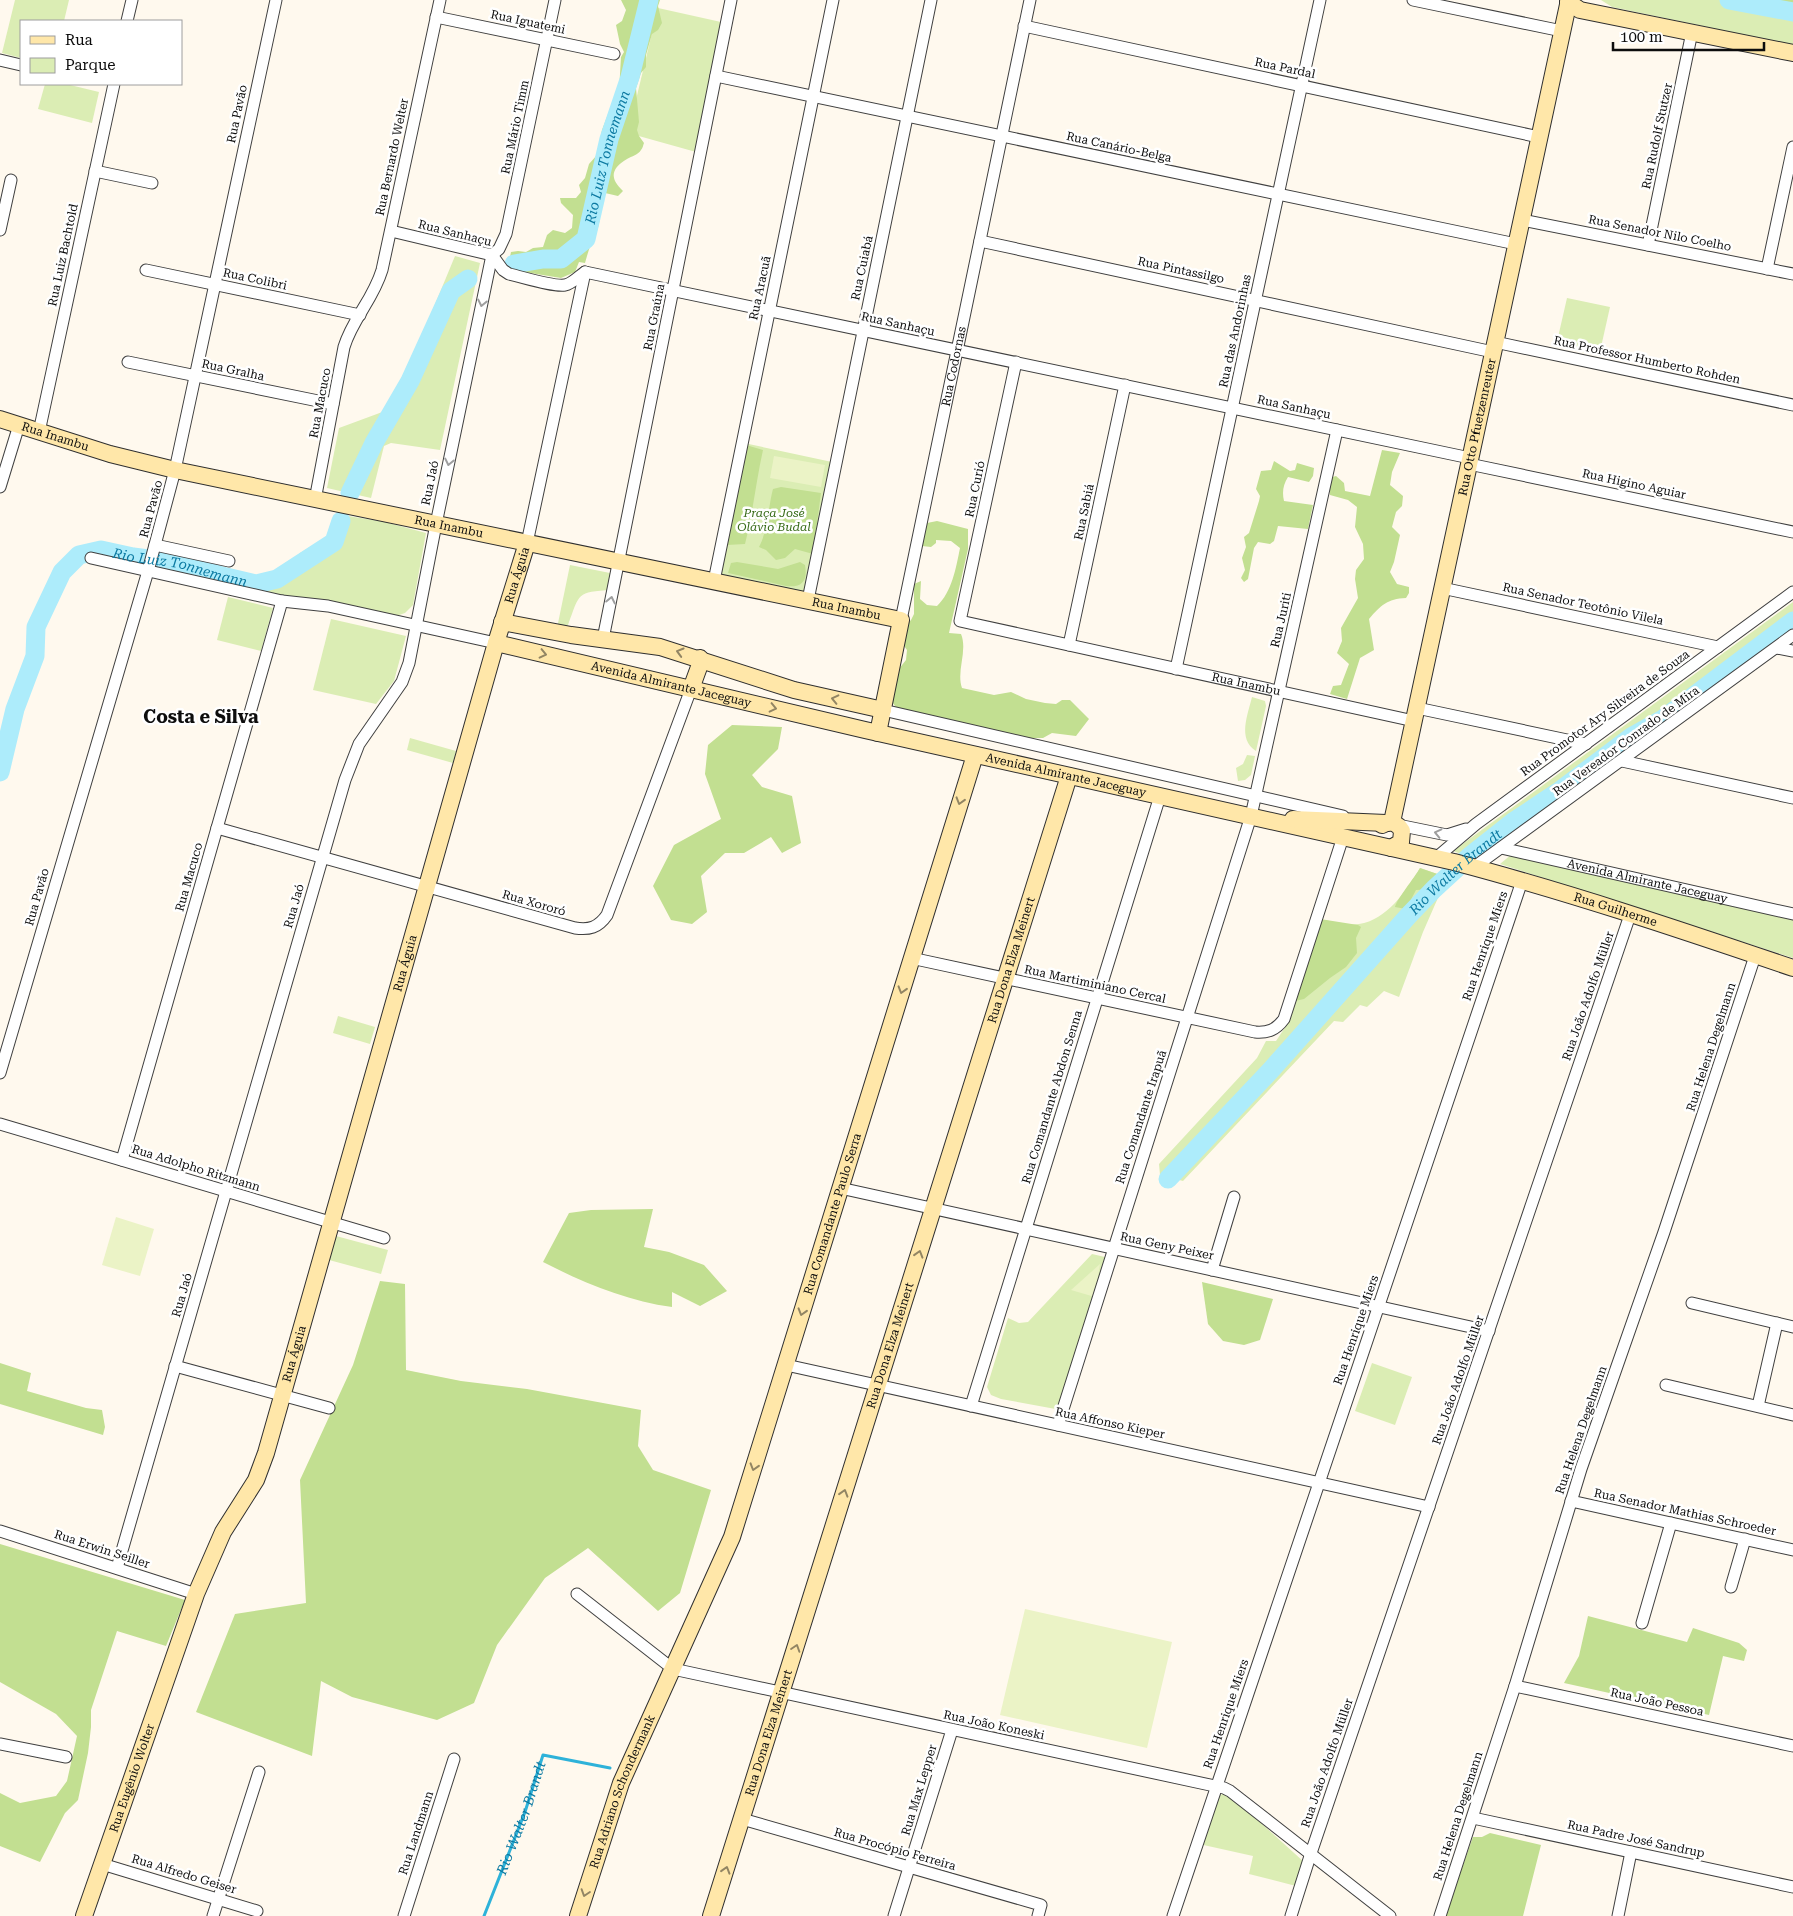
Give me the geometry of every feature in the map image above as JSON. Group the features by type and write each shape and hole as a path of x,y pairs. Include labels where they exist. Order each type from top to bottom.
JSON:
{"street":[{"path":"127,20 132,0"},
{"name":"Rua Pavão","path":"0,1073 149,568 175,470 276,0"},
{"name":"Rua Bernardo Welter","path":"360,315 379,283 440,0"},
{"name":"Rua Mário Timm","path":"492,255 499,248 506,234 555,0"},
{"name":"Rua Graúna","path":"603,639 731,0"},
{"name":"Rua Aracuã","path":"714,581 833,0"},
{"name":"Rua Cuiabá","path":"808,600 931,0"},
{"name":"Rua Codornas","path":"878,733 1030,0"},
{"name":"Rua das Andorinhas","path":"1176,669 1320,0"},
{"path":"1413,0 1562,32"},
{"path":"1577,2 1628,19 1793,53"},
{"name":"Rua Otto Pfuetzenreuter","path":"1387,847 1378,840 1377,836 1379,828 1394,825 1415,714 1562,32 1577,2"},
{"name":"Rua Iguatemi","path":"436,16 614,54"},
{"name":"Rua Pardal","path":"1024,26 1539,137"},
{"name":"Rua Rudolf Stutzer","path":"1648,245 1692,32"},
{"path":"0,60 20,65"},
{"name":"Rua Canário-Belga","path":"716,76 1516,244"},
{"name":"Rua Luiz Bachtold","path":"39,432 95,171 110,85"},
{"path":"1768,268 1793,147"},
{"path":"95,171 152,183"},
{"path":"0,230 12,180"},
{"name":"Rua Senador Nilo Coelho","path":"1522,220 1793,274"},
{"name":"Rua Sanhaçu","path":"391,231 492,255 498,265 509,274 565,285 585,272 1338,430 1470,461"},
{"name":"Rua Pintassilgo","path":"980,241 1255,301 1494,347"},
{"name":"Rua Jaó","path":"117,1568 351,762 359,744 395,693 406,673 492,255"},
{"name":"Rua Colibri","path":"146,270 360,315"},
{"name":"Rua Águia","path":"178,1640 222,1532 256,1480 283,1395 502,622 527,543 585,272"},
{"name":"Rua Macuco","path":"315,500 344,347 360,315"},
{"name":"Rua Professor Humberto Rohden","path":"1494,347 1793,405"},
{"name":"Rua Gralha","path":"128,362 333,404"},
{"name":"Rua Curió","path":"960,622 1016,362"},
{"name":"Rua Sabiá","path":"1069,645 1125,385"},
{"name":"Rua Inambu","path":"0,419 134,461 902,620"},
{"path":"0,487 19,425"},
{"name":"Rua Juriti","path":"1251,816 1338,430"},
{"name":"Rua Higino Aguiar","path":"1470,461 1793,532"},
{"path":"154,548 229,561"},
{"name":"Avenida Almirante Jaceguay","path":"91,558 149,568 282,601 328,606 416,625 878,733 1387,847"},
{"name":"Rua Senador Teotônio Vilela","path":"1442,588 1718,647"},
{"name":"Rua Promotor Ary Silveira de Souza","path":"1436,858 1476,824 1793,592"},
{"name":"Rua Macuco","path":"122,1160 282,601"},
{"name":"Avenida Almirante Jaceguay","path":"502,622 560,634 660,647 700,658 794,690 1364,821"},
{"name":"Rua Inambu","path":"960,622 1279,691 1586,744"},
{"name":"Rua Vereador Conrado de Mira","path":"1465,865 1501,848 1793,635"},
{"path":"603,639 602,659 604,668"},
{"path":"1777,648 1793,651"},
{"path":"691,689 699,667 700,658"},
{"name":"Rua Xororó","path":"217,828 584,930 597,926 607,915 691,689"},
{"name":"Rua Comandante Paulo Serra","path":"673,1669 732,1537 975,754"},
{"path":"1622,761 1792,794"},
{"name":"Rua Dona Elza Meinert","path":"711,1916 1070,776"},
{"name":"Rua Comandante Abdon Senna","path":"971,1406 1160,796"},
{"name":"Avenida Almirante Jaceguay","path":"1251,816 1364,821 1447,835 1476,824"},
{"name":"Rua Comandante Irapuã","path":"1058,1425 1251,816"},
{"path":"1387,847 1401,842 1394,825"},
{"name":"Rua Guilherme","path":"1394,825 1436,858"},
{"name":"Rua Martiminiano Cercal","path":"912,958 1255,1032 1273,1030 1284,1019 1343,837"},
{"name":"Rua Guilherme","path":"1387,847 1465,865 1522,881 1793,968"},
{"name":"Avenida Almirante Jaceguay","path":"1501,848 1793,914"},
{"name":"Rua Henrique Miers","path":"1173,1916 1522,881"},
{"name":"Rua João Adolfo Müller","path":"1291,1916 1630,915"},
{"name":"Rua Helena Degelmann","path":"1440,1916 1515,1686 1572,1501 1580,1469 1664,1232 1755,956"},
{"name":"Rua Adolpho Ritzmann","path":"0,1124 384,1238"},
{"name":"Rua Geny Peixer","path":"840,1188 1489,1331"},
{"path":"1212,1270 1234,1197"},
{"path":"1692,1303 1793,1327"},
{"path":"1758,1406 1777,1323"},
{"name":"Rua Affonso Kieper","path":"786,1365 1429,1507"},
{"path":"175,1366 329,1408"},
{"path":"1666,1385 1793,1415"},
{"name":"Rua Senador Mathias Schroeder","path":"1572,1501 1793,1550"},
{"path":"1642,1623 1671,1523"},
{"name":"Rua Erwin Seiller","path":"0,1531 196,1594"},
{"path":"1731,1587 1746,1539"},
{"name":"Rua João Koneski","path":"577,1594 673,1669 1216,1788 1224,1788 1311,1853 1390,1916"},
{"name":"Rua Eugênio Wolter","path":"84,1916 178,1640"},
{"name":"Rua Adriano Schondermank","path":"578,1916 621,1783 673,1669"},
{"name":"Rua João Pessoa","path":"1515,1686 1793,1746"},
{"name":"Rua Max Lepper","path":"894,1916 952,1730"},
{"path":"0,1744 66,1757"},
{"name":"Rua Landmann","path":"404,1916 454,1759"},
{"path":"212,1916 259,1772"},
{"name":"Rua Padre José Sandrup","path":"1473,1818 1793,1887"},
{"name":"Rua Procópio Ferreira","path":"742,1819 909,1867 1039,1910"},
{"path":"1618,1916 1631,1852"},
{"name":"Rua Alfredo Geiser","path":"102,1864 257,1911"}],"green space":[{"path":"15,0 69,0 64,20 20,20 20,58 2,53"},
{"path":"621,0 646,0 626,87 635,70 652,0 660,0 658,6 662,23 658,30 652,34 646,55 646,67 641,73 636,88 639,122 637,130 644,143 642,148 638,153 621,163 615,170 614,178 623,191 618,196 605,193 600,221 585,263 579,262 575,272 561,278 512,270 509,267 536,262 553,264 559,262 582,247 592,235 591,215 585,236 565,253 556,256 531,257 509,262 511,252 526,252 533,248 543,247 547,235 553,230 565,233 572,228 573,215 561,203 560,198 576,198 581,192 579,185 585,178 589,164 597,155 602,130 610,109 616,104 619,91 621,57 624,52 620,44 616,25 622,21 626,10","holes":["612,130 602,184 592,211 594,195"]},
{"path":"1601,0 1729,0 1793,12 1793,45 1612,7"},
{"path":"1729,0 1793,0 1793,12"},
{"path":"658,8 721,22 696,152 628,133"},
{"path":"45,85 70,85 99,92 92,123 38,109"},
{"path":"455,256 480,263 440,450 391,443 384,446 371,498 327,488 339,428 385,411 419,343"},
{"path":"1567,298 1610,307 1599,356 1556,346"},
{"name":"Praça José Olávio Budal","path":"744,443 832,462 804,596 716,577"},
{"path":"746,445 763,450 750,521 745,544 727,545"},
{"path":"1382,450 1400,453 1392,472 1390,485 1403,496 1402,506 1396,512 1392,527 1400,535 1390,572 1397,584 1409,587 1409,593 1406,598 1385,604 1369,619 1374,650 1360,658 1347,699 1330,694 1333,686 1341,685 1349,664 1337,653 1342,641 1341,628 1358,598 1355,579 1356,570 1364,559 1363,544 1355,527 1357,507 1348,500 1330,495 1329,478 1336,476 1344,483 1345,491 1370,496"},
{"path":"774,456 825,465 821,487 770,478"},
{"path":"1274,461 1290,471 1295,470 1297,463 1314,468 1313,476 1309,482 1288,477 1283,492 1284,501 1313,505 1308,529 1278,526 1274,541 1270,544 1258,542 1254,548 1248,579 1244,582 1241,578 1245,570 1242,558 1246,547 1244,537 1249,533 1259,501 1260,496 1256,489 1261,471 1271,470"},
{"path":"781,487 821,493 813,554 795,549 785,558 776,560 766,550 759,547 766,526 773,489"},
{"path":"348,516 385,522 426,533 413,605 405,613 396,616 293,598 172,571 162,567 159,562 161,557 229,573 252,581 268,579 290,565 300,553 322,542 330,533 338,517"},
{"path":"937,521 968,529 968,549 949,633 961,634 963,641 960,675 962,688 994,695 1011,692 1026,699 1045,703 1056,704 1062,700 1070,700 1089,719 1076,736 1052,733 1043,738 1021,738 898,710 892,702 894,675 906,660 907,650 902,643 900,632 914,614 914,584 921,581 920,599 927,605 937,606 950,587 955,571 960,548 951,541 936,540 936,543 931,547 922,546 927,523"},
{"path":"737,562 778,569 800,562 805,565 806,575 800,584 786,586 728,573 731,563"},
{"path":"570,565 615,574 612,590 592,592 581,596 568,625 557,628"},
{"path":"228,597 273,608 261,651 217,640"},
{"path":"1793,602 1793,625 1478,860 1453,851"},
{"path":"331,619 406,636 394,681 376,704 313,690"},
{"path":"1252,697 1265,701 1266,706 1256,751 1250,746 1245,733 1246,718"},
{"path":"732,725 782,727 778,749 752,775 762,787 792,796 801,843 782,853 771,837 744,853 725,853 701,876 707,912 692,924 671,920 653,886 674,845 721,819 705,774 708,745"},
{"path":"410,738 456,751 453,763 407,750"},
{"path":"1247,755 1255,756 1251,775 1245,780 1238,781 1236,768 1243,764"},
{"path":"1512,854 1793,920 1793,958 1500,864"},
{"path":"1420,868 1446,877 1448,875 1423,932 1399,997 1384,991 1367,1007 1360,1005 1343,1022 1334,1021 1183,1181 1160,1175 1159,1164 1257,1058 1266,1041 1276,1041 1288,1023 1320,919 1344,924 1359,924 1378,917 1387,911 1402,895"},
{"path":"1420,868 1446,877 1434,889 1416,890 1406,909 1395,907 1399,899"},
{"path":"1320,919 1361,927 1356,938 1357,953 1346,967 1304,999 1295,1001"},
{"path":"338,1016 375,1027 370,1044 333,1033"},
{"path":"653,1209 644,1247 669,1252 704,1265 727,1291 700,1306 672,1292 672,1307 622,1296 574,1277 543,1262 569,1213 591,1210"},
{"path":"116,1217 154,1229 140,1276 102,1265"},
{"path":"336,1236 388,1250 381,1274 329,1260"},
{"path":"1092,1254 1105,1257 1110,1264 1061,1410 1001,1399 991,1395 987,1387 1008,1318 1019,1323 1028,1322"},
{"path":"1100,1264 1095,1297 1071,1290"},
{"path":"380,1281 405,1284 406,1370 461,1381 527,1389 641,1410 638,1446 653,1470 711,1490 680,1593 658,1611 588,1548 545,1578 497,1645 474,1703 437,1720 352,1697 321,1681 312,1756 196,1712 235,1614 306,1603 300,1480 353,1365"},
{"path":"1202,1282 1273,1299 1260,1340 1244,1345 1223,1341 1208,1324"},
{"path":"0,1363 31,1373 27,1391 86,1408 102,1410 105,1427 103,1435 0,1404"},
{"path":"1372,1363 1412,1377 1395,1425 1355,1411"},
{"path":"0,1544 185,1600 166,1646 117,1631 91,1710 88,1753 78,1800 65,1813 40,1862 0,1846 0,1793 20,1803 56,1796 67,1781 77,1736 56,1714 0,1682"},
{"path":"1025,1609 1172,1642 1147,1748 1000,1715"},
{"path":"1588,1616 1687,1642 1693,1628 1739,1643 1747,1650 1744,1661 1723,1656 1709,1715 1564,1683 1579,1656"},
{"path":"1225,1793 1232,1797 1304,1862 1296,1886 1249,1874 1253,1856 1199,1844 1215,1797"},
{"path":"1490,1833 1541,1845 1523,1916 1445,1916 1473,1837 1482,1837"}],"waterway":[{"name":"Rio Luiz Tonnemann","path":"514,264 543,259 561,259 586,239 609,139 630,77 649,0"},
{"path":"1729,0 1793,12"},
{"name":"Rio Luiz Tonnemann","path":"350,493 374,443 410,381 451,291 468,279"},
{"name":"Rio Luiz Tonnemann","path":"0,772 15,709 35,656 36,627 62,572 79,555 101,550 133,557 180,563 256,584 277,579 334,542 341,521"},
{"name":"Rio Walter Brandt","path":"1168,1179 1271,1070 1409,915 1470,856 1513,822 1558,792 1631,737 1663,719 1793,621"},
{"name":"Rio Walter Brandt","path":"484,1916 525,1812 543,1755 610,1768"}],"district":[{"name":"Costa e Silva","path":"201,716"}]}
